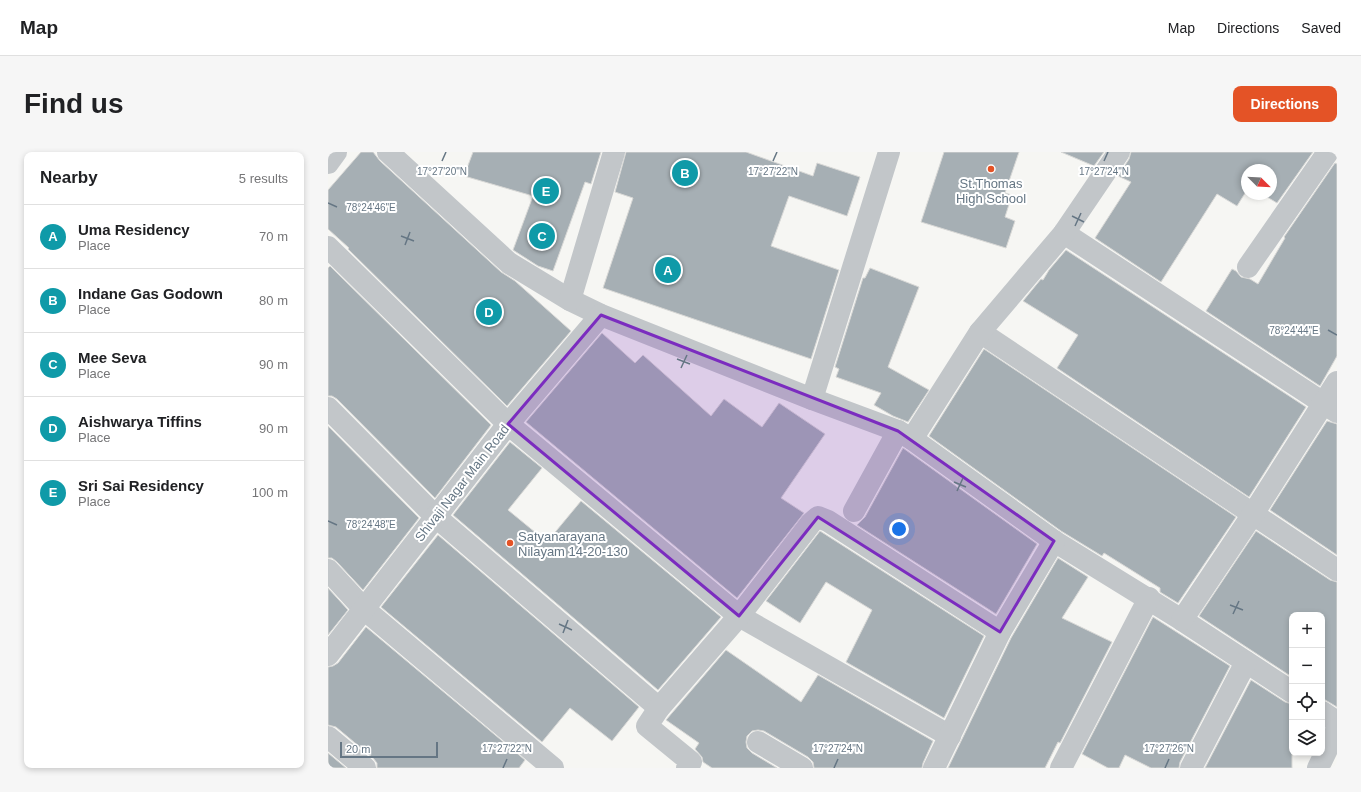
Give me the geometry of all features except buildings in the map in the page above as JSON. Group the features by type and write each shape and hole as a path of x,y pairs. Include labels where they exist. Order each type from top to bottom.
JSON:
{"street":[{"path":"328,163 336,152"},
{"path":"388,152 509,263 570,300 601,315 905,435 1054,541 1148,598 1289,690"},
{"path":"570,300 614,152"},
{"path":"812,399 889,152"},
{"path":"854,511 905,435 980,332 1064,233 1119,152"},
{"path":"1248,267 1328,152"},
{"path":"1064,233 1330,407"},
{"path":"328,247 508,424 739,616 950,736"},
{"name":"Shivaji Nagar Main Road","path":"328,656 508,424 601,315"},
{"path":"980,332 1337,570"},
{"path":"1182,620 1253,514 1330,407 1337,382"},
{"path":"328,408 436,517 659,708"},
{"path":"687,768 691,762 647,726 659,708 739,616 811,523 818,518 828,521 1000,632"},
{"path":"934,768 1000,632 1054,541"},
{"path":"328,570 364,609 553,768"},
{"path":"1061,768 1148,598"},
{"path":"1191,768 1246,662"},
{"path":"1325,714 1337,722"},
{"path":"1318,768 1337,729"},
{"path":"328,737 364,768"},
{"path":"758,742 802,768"}],"highlighted area":[{"path":"601,315 898,431 1054,541 1000,632 818,517 739,616 508,424"}],"place":[{"name":"St.Thomas High School","path":"991,169"},
{"name":"Indane Gas Godown","path":"685,173"},
{"name":"Sri Sai Residency","path":"546,191"},
{"name":"Mee Seva","path":"542,236"},
{"name":"Uma Residency","path":"668,270"},
{"name":"Aishwarya Tiffins","path":"489,312"},
{"name":"Satyanarayana Nilayam 14-20-130","path":"510,543"}]}
